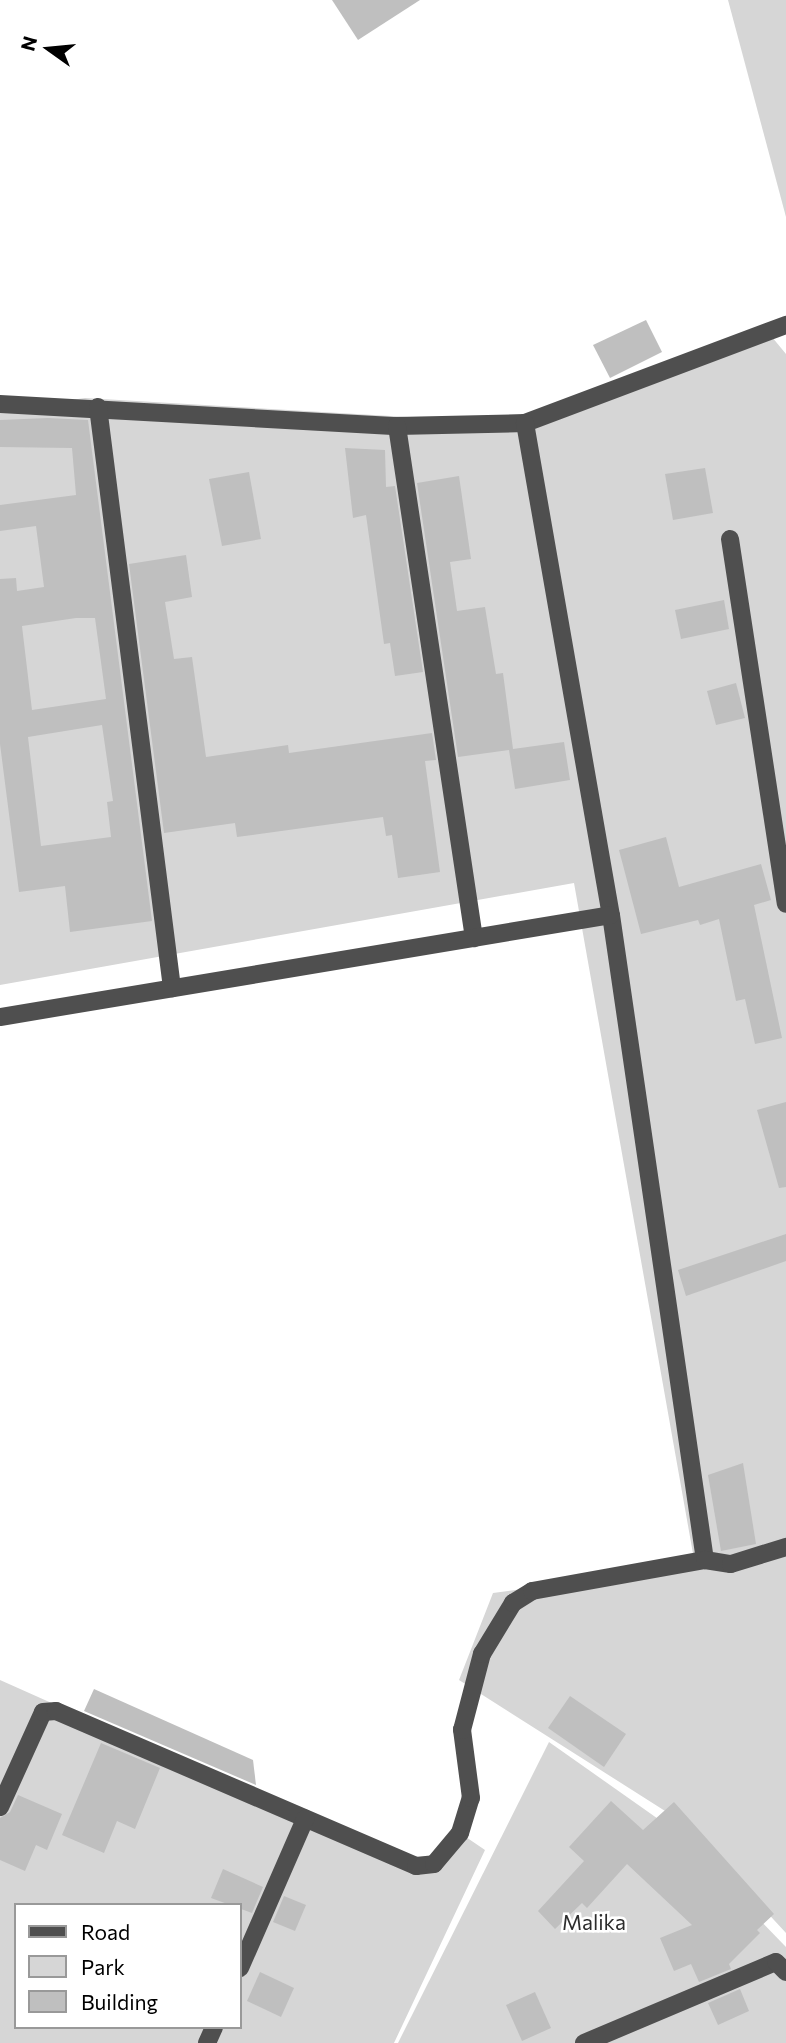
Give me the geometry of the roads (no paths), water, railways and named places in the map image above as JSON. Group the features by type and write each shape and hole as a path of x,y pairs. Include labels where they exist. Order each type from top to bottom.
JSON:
{"street":[{"path":"0,404 98,407 397,426 525,423 786,325"},
{"path":"98,407 172,988"},
{"path":"525,423 611,915 705,1560"},
{"path":"397,426 474,938"},
{"path":"730,539 786,904"},
{"path":"0,1017 611,915"},
{"path":"0,1807 43,1712 56,1711 416,1866 434,1864 460,1833 471,1798 465,1719 482,1654 513,1603 532,1591 705,1560 731,1564 786,1547"},
{"path":"242,1964 305,1819"},
{"path":"584,2043 776,1962 786,1972"}],"park label":[{"name":"Malika","path":"594,1922"}]}
